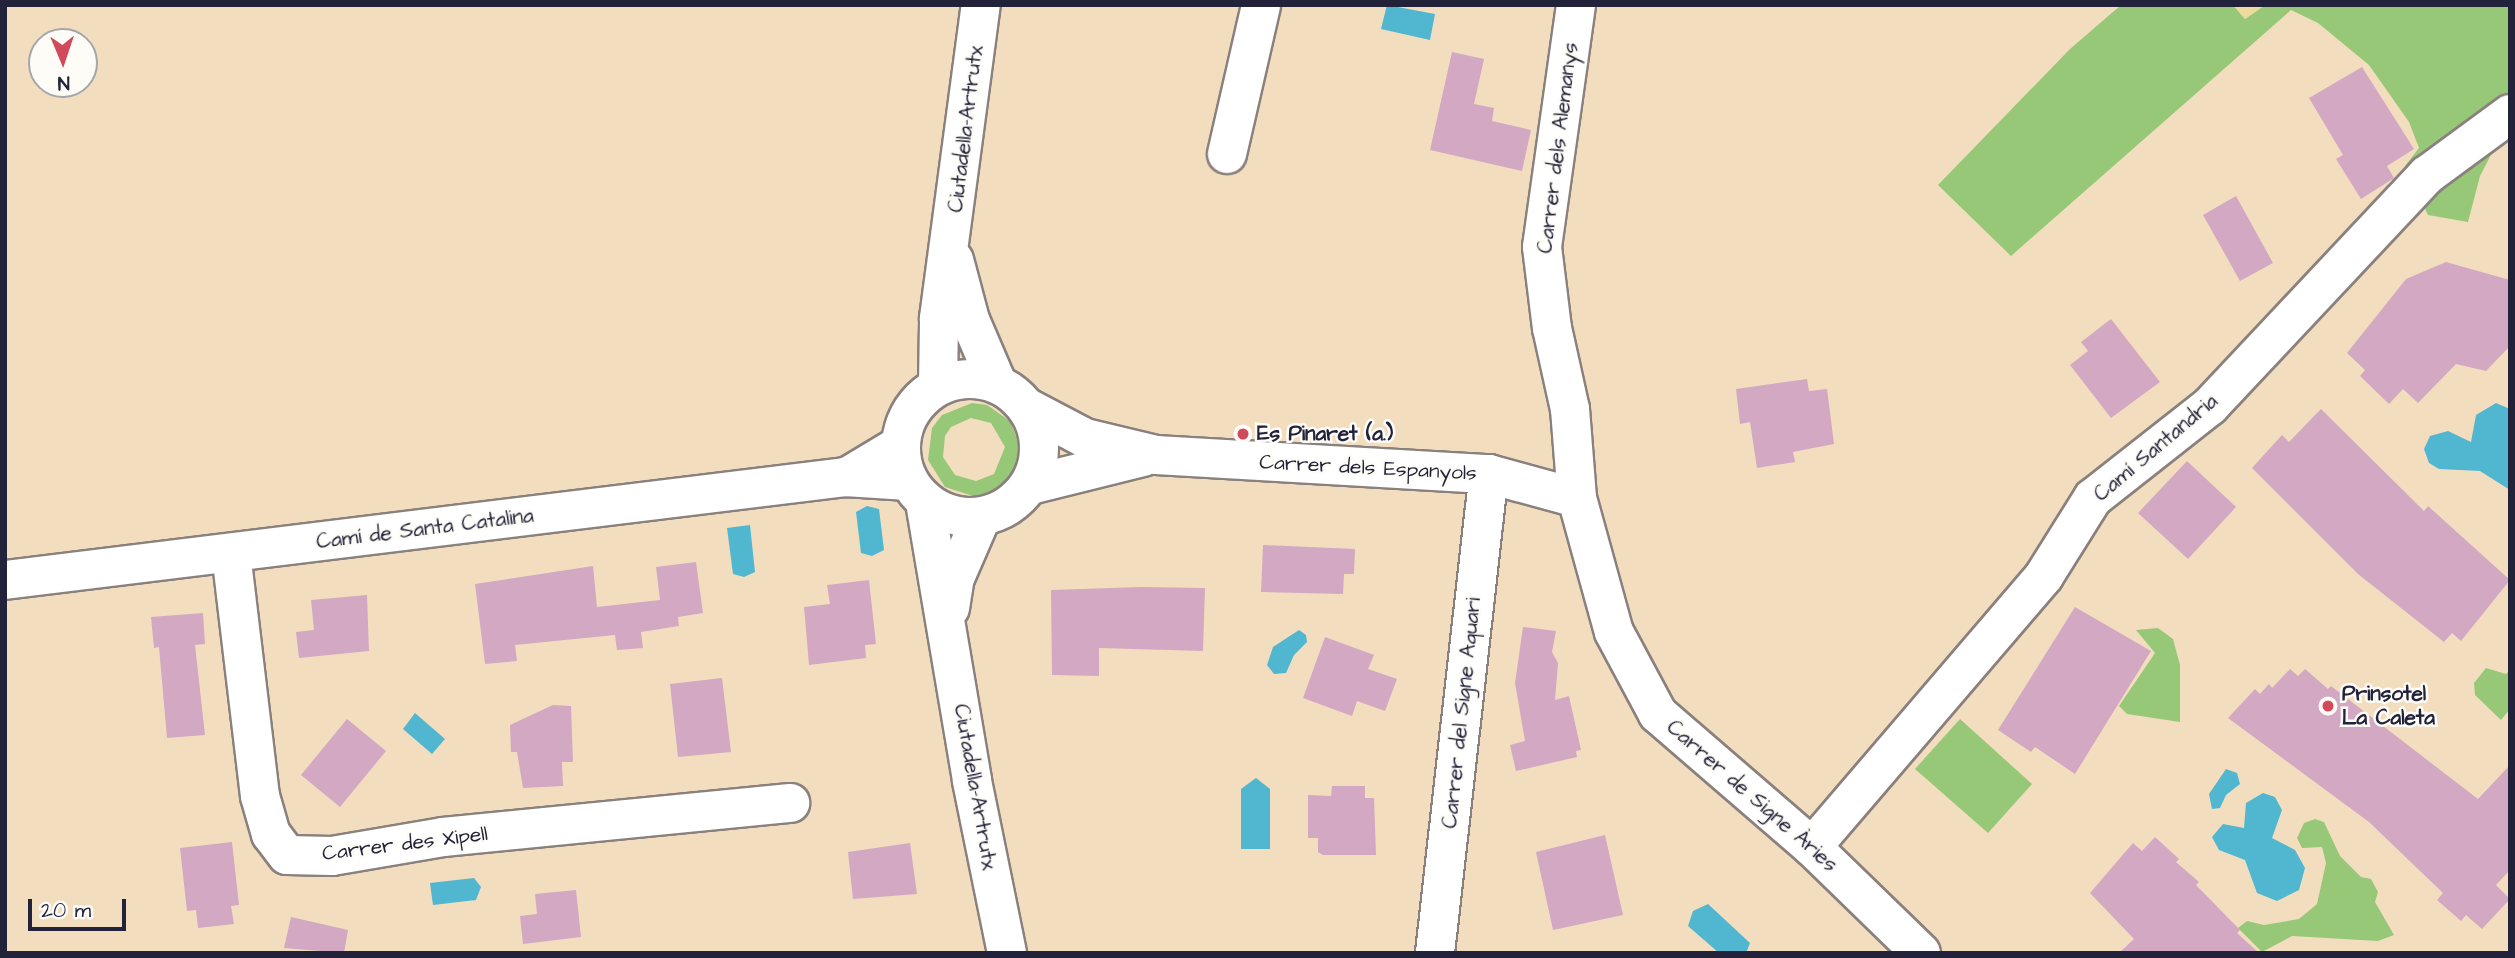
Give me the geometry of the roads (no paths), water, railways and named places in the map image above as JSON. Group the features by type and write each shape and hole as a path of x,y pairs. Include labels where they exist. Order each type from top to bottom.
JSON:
{"street":[{"name":"Ciutadella-Artrutx","path":"938,385 939,318 951,252 981,5"},
{"path":"1227,154 1261,5"},
{"name":"Carrer dels Alemanys","path":"1576,5 1542,247 1552,328 1570,410 1577,498"},
{"name":"Camí Santandria","path":"1812,847 2044,576 2092,498 2210,406 2427,175 2510,114"},
{"path":"951,252 970,320 998,383 1028,408 1040,445 1030,485 1009,507 981,518 946,514 916,491 900,445 906,420 917,402 938,385 957,379 998,383"},
{"name":"Carrer dels Espanyols","path":"1028,408 1085,438 1156,455 1489,474 1577,498"},
{"name":"Camí de Santa Catalina","path":"845,478 900,445"},
{"name":"Carrer dels Espanyols","path":"1030,485 1085,468 1156,455"},
{"name":"Carrer del Signe Aquari","path":"1435,953 1489,474"},
{"name":"Camí de Santa Catalina","path":"5,580 845,478 916,491"},
{"name":"Ciutadella-Artrutx","path":"916,491 947,621 972,781 1007,953"},
{"name":"Carrer de Signe Àries","path":"1577,498 1614,632 1658,715 1812,847 1921,953"},
{"path":"947,621 955,578 981,518"},
{"name":"Carrer des Xipell","path":"231,553 260,796 271,834 287,855 332,856 443,837 790,803"}],"water":[{"path":"1387,5 1435,14 1430,40 1381,29"},
{"path":"2496,403 2510,409 2510,490 2480,471 2439,469 2429,463 2424,449 2430,436 2448,431 2471,442 2476,415"},
{"path":"867,506 879,509 884,550 872,556 861,553 856,512"},
{"path":"750,525 755,572 744,577 733,574 727,528"},
{"path":"1299,630 1306,635 1307,642 1294,655 1286,673 1274,674 1267,665 1273,647"},
{"path":"415,713 445,739 432,754 403,729"},
{"path":"2226,769 2237,773 2240,784 2226,795 2220,808 2212,809 2209,794"},
{"path":"1256,778 1270,789 1270,849 1241,849 1241,789"},
{"path":"2263,793 2275,797 2282,810 2272,838 2295,850 2305,868 2299,890 2277,901 2257,893 2245,860 2219,850 2212,837 2223,824 2244,828 2246,803"},
{"path":"474,878 481,887 476,900 433,905 430,883"},
{"path":"1708,904 1750,943 1746,953 1719,953 1688,926 1693,911"}],"place":[{"name":"Es Pinaret (a.)","path":"1243,434"},
{"name":"Prinsotel La Caleta","path":"2328,706"}]}
